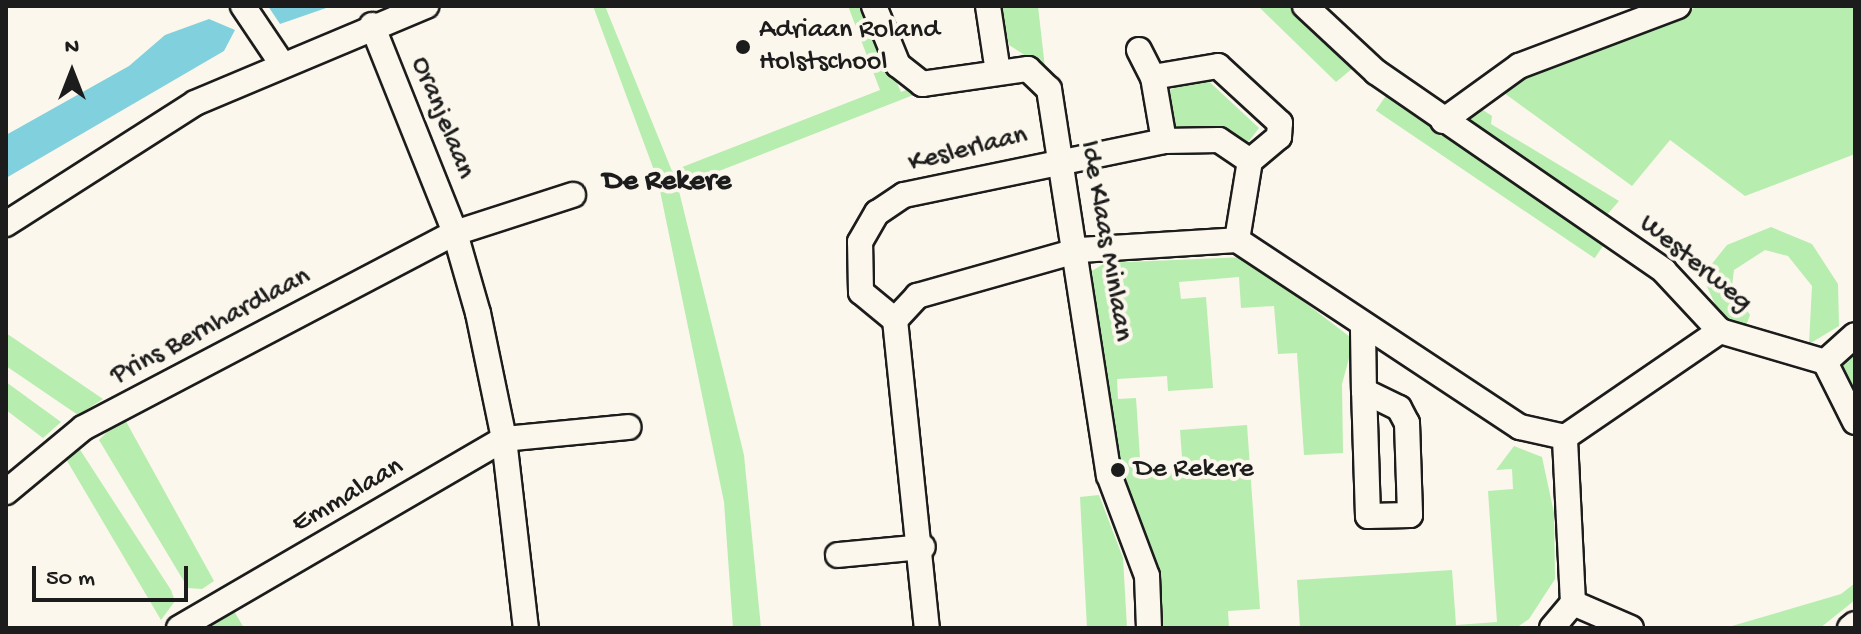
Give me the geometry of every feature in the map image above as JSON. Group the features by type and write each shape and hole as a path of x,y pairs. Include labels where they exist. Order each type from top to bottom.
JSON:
{"street":[{"path":"243,6 282,64"},
{"path":"6,224 195,103 372,25 426,6"},
{"name":"Ide Klaas Minlaan","path":"874,6 898,65 922,84 1028,69 1043,77 1080,250 1109,475 1147,576 1149,628"},
{"path":"988,6 998,72"},
{"name":"Westerweg","path":"1305,6 1443,121 1664,271 1720,331 1825,362"},
{"path":"1443,121 1519,66 1678,6"},
{"name":"Oranjelaan","path":"372,25 455,233 504,439 526,628"},
{"path":"1139,50 1153,77 1164,141"},
{"path":"1153,77 1218,66 1280,123 1279,137 1250,161 1237,240"},
{"name":"Keslerlaan","path":"895,320 861,292 860,242 877,213 904,195 1060,158 1164,141 1219,140 1250,161"},
{"path":"455,233 573,195"},
{"name":"Prins Bernhardlaan","path":"6,492 83,428 455,233"},
{"path":"927,628 923,547 895,320 917,296 1080,250 1237,240 1363,330 1520,427 1565,437 1720,331"},
{"path":"1363,330 1364,391 1368,516 1410,515 1407,423 1399,408 1364,391"},
{"path":"1855,335 1825,362 1855,422"},
{"path":"504,439 628,427"},
{"path":"1552,628 1573,603 1565,437"},
{"name":"Emmalaan","path":"179,628 504,439"},
{"path":"838,555 923,547"},
{"path":"1573,603 1631,628"},
{"path":"1850,628 1855,624"}],"green space":[{"path":"593,6 605,6 672,171 880,90 848,6 862,6 901,92 919,85 921,92 678,187 744,455 761,628 733,628 724,502 658,181"},
{"path":"1000,6 1038,6 1045,68 1009,45"},
{"path":"1258,6 1288,6 1353,68 1336,82"},
{"path":"1699,6 1855,6 1855,154 1745,196 1670,140 1632,186 1500,90"},
{"path":"1202,75 1259,128 1246,145 1174,133 1164,93"},
{"path":"1387,94 1606,242 1595,258 1376,111"},
{"path":"1477,106 1492,116 1491,124 1619,201 1605,217 1468,123"},
{"path":"1771,227 1812,244 1838,284 1839,326 1809,344 1812,286 1788,256 1765,250 1734,270 1732,286 1750,315 1744,331 1723,321 1702,276 1727,245"},
{"path":"1245,257 1354,340 1342,384 1343,453 1304,455 1297,353 1278,354 1274,306 1241,308 1239,277 1179,282 1181,299 1206,297 1213,388 1168,391 1167,376 1117,379 1118,399 1136,398 1141,473 1183,471 1180,430 1247,425 1260,609 1228,611 1229,628 1148,628 1108,441 1092,271 1105,263"},
{"path":"6,333 103,399 78,415 6,366"},
{"path":"1855,346 1855,402 1839,370 1841,355"},
{"path":"6,382 61,422 43,438 6,410"},
{"path":"123,416 214,581 202,589 188,588 99,440"},
{"path":"77,445 171,590 175,601 161,620 63,454"},
{"path":"1514,446 1542,457 1554,513 1555,579 1529,619 1516,628 1300,628 1297,580 1452,570 1456,625 1497,622 1488,491 1513,489 1512,469 1496,470"},
{"path":"1099,495 1123,558 1127,628 1087,628 1080,497"},
{"path":"1855,583 1855,600 1820,628 1725,628 1841,594"},
{"path":"231,606 244,628 211,628 213,622"}],"water":[{"path":"268,6 332,6 280,24"},
{"path":"209,19 235,30 224,51 6,178 6,135 129,66 165,35"}],"place":[{"name":"Adriaan Roland Holstschool","path":"743,47"},
{"name":"De Rekere","path":"1118,470"}],"district":[{"name":"De Rekere","path":"667,183"}]}
